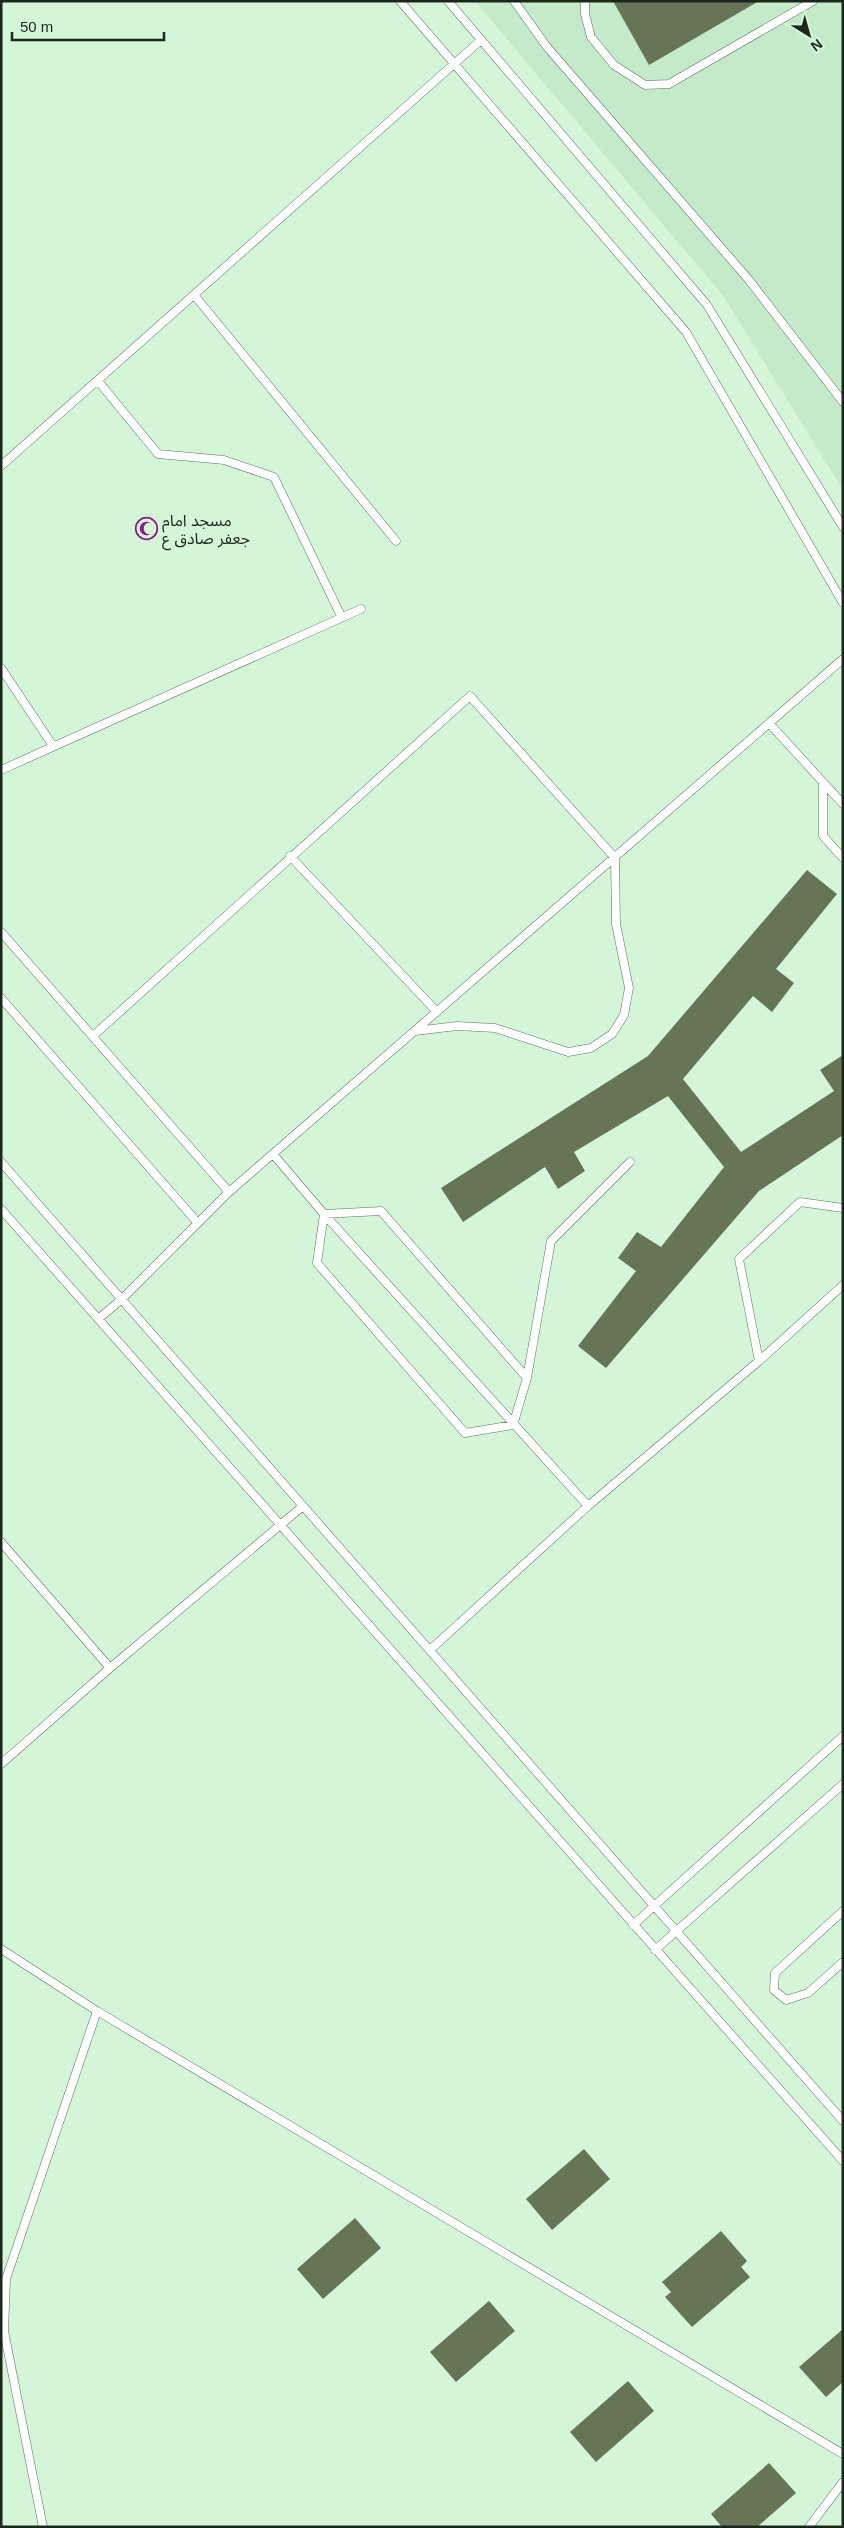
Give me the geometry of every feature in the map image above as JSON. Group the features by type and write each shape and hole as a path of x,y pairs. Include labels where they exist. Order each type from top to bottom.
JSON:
{"lane":[{"path":"400,1 686,332 843,603"},
{"path":"448,1 707,305 843,527"},
{"path":"514,1 547,47 749,280 843,402"},
{"path":"585,1 585,14 592,37 614,65 645,85 669,84 813,1"},
{"path":"1,466 195,296 481,40"},
{"path":"195,296 396,541"},
{"path":"98,381 158,454 224,460 274,476 342,616"},
{"path":"1,770 361,609"},
{"path":"98,1319 122,1299 229,1192 843,659"},
{"path":"1,668 53,746"},
{"path":"93,1036 290,856 470,696 614,858 616,924 629,988 624,1015 612,1034 591,1048 568,1052 495,1028 457,1026 415,1031"},
{"path":"769,723 843,804"},
{"path":"823,782 823,836 843,858"},
{"path":"290,856 437,1012"},
{"path":"1,932 229,1192"},
{"path":"1,998 197,1222"},
{"path":"273,1154 324,1214 588,1506"},
{"path":"1,1162 843,2121"},
{"path":"513,1425 527,1378 551,1241 630,1162"},
{"path":"759,1361 739,1259 800,1202 843,1208"},
{"path":"1,1209 843,2161"},
{"path":"324,1214 381,1212 527,1378"},
{"path":"324,1214 317,1263 465,1433 513,1425"},
{"path":"430,1650 588,1506 759,1361 843,1285"},
{"path":"1,1764 110,1668 303,1506"},
{"path":"1,1542 110,1668"},
{"path":"633,1925 843,1736"},
{"path":"655,1950 843,1784"},
{"path":"843,1911 775,1973 774,1990 786,2000 808,1993 843,1962"},
{"path":"1,1949 96,2011 843,2454"},
{"path":"43,2527 4,2331 6,2279 96,2011"},
{"path":"808,2527 843,2482"}],"shaded area":[{"path":"475,1 843,1 843,490 724,297"}],"building":[{"path":"613,1 759,1 649,65"},
{"path":"807,870 837,894 776,969 794,983 772,1012 753,996 683,1079 741,1152 834,1091 820,1070 843,1055 843,1135 759,1191 606,1368 578,1346 636,1271 618,1258 637,1232 661,1247 724,1167 668,1096 574,1152 585,1171 558,1189 545,1167 463,1222 441,1188 648,1056"},
{"path":"584,2149 610,2179 552,2230 526,2199"},
{"path":"355,2218 381,2248 323,2299 297,2269"},
{"path":"721,2231 747,2261 741,2267 750,2277 692,2327 665,2297 671,2292 662,2282"},
{"path":"489,2301 515,2331 456,2382 430,2352"},
{"path":"843,2329 843,2382 826,2397 799,2367"},
{"path":"628,2381 654,2411 596,2462 570,2432"},
{"path":"769,2463 796,2493 757,2527 722,2527 711,2514"}],"place":[{"name":"مسجد امام جعفر صادق ع","path":"146,529"}]}
